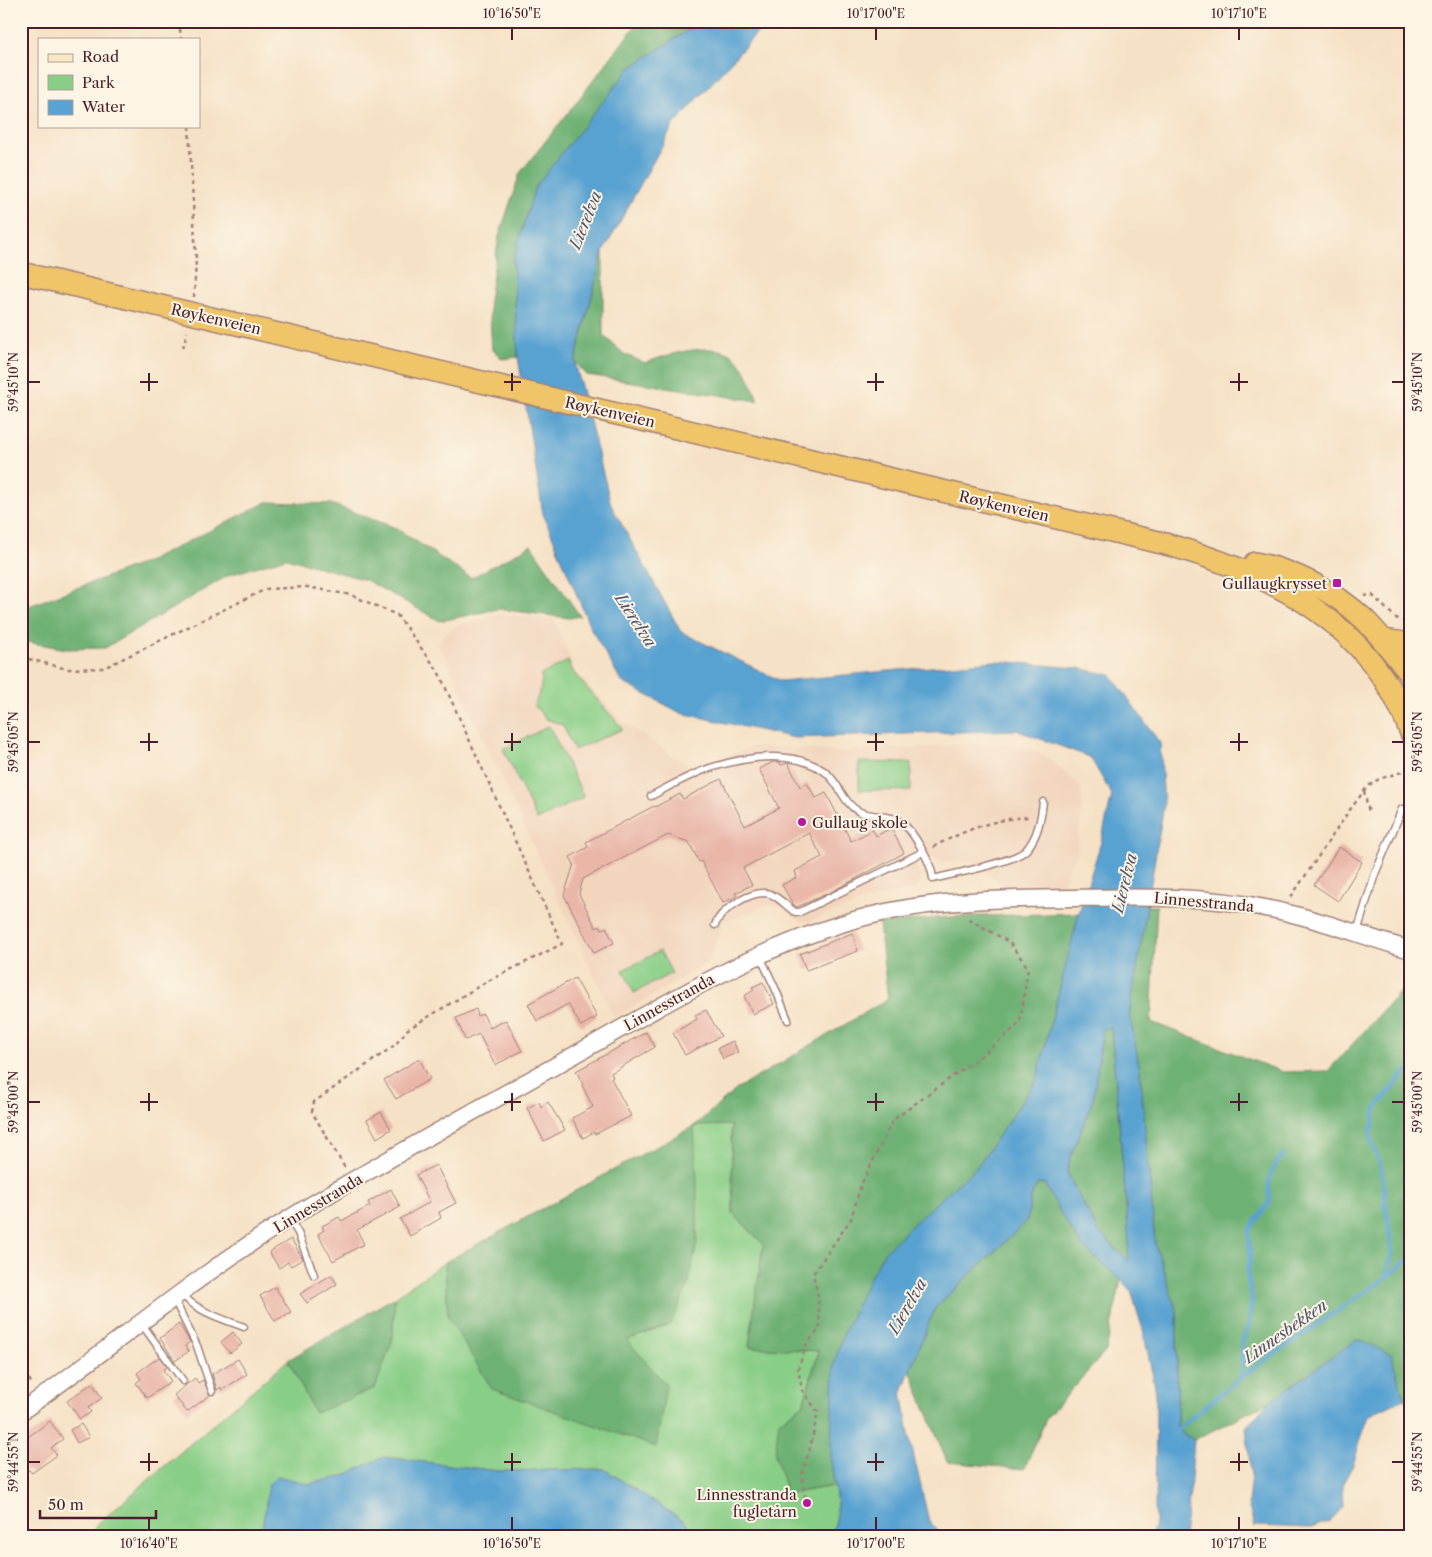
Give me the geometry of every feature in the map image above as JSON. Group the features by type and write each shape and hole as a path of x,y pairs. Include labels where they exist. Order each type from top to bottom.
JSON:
{"highway":[{"name":"Røykenveien","path":"21,273 1143,539 1199,554 1258,576 1284,589 1330,620 1358,646 1403,695 1411,733"},
{"name":"Røykenveien","path":"1199,554 1260,564 1308,582 1336,597 1363,618 1384,640 1411,677"},
{"path":"1384,640 1411,644"}],"main road":[{"path":"1403,695 1411,677"}],"street":[{"name":"Linnesstranda","path":"21,1412 177,1295 290,1218 734,966 837,925 886,912 954,901 1187,898 1248,904 1285,912 1411,950"}],"lane":[{"path":"651,796 709,768 735,762 783,756 806,761 828,773 849,805 859,811 897,819 909,830 923,852 932,870 933,878 1013,858 1025,851 1038,830 1043,802"},
{"path":"1356,933 1375,874 1402,809"},
{"path":"715,925 720,916 752,895 760,893 774,896 792,910 800,912 923,852"},
{"path":"759,955 788,1020"},
{"path":"290,1218 298,1233 314,1275"},
{"path":"177,1295 199,1308 244,1327"},
{"path":"177,1295 198,1346 212,1391"},
{"path":"140,1322 183,1381"}],"path":[{"path":"179,21 181,38"},
{"path":"183,348 192,314 196,259 189,128"},
{"path":"21,657 67,669 104,668 266,589 308,587 351,595 397,615 438,671 562,944 486,982 408,1029 395,1045 314,1102 312,1112 352,1182"},
{"path":"1287,903 1364,791 1379,778 1411,769"},
{"path":"1364,791 1369,813"},
{"path":"923,852 970,828 1013,818 1041,817"},
{"path":"805,1498 802,1475 818,1412 802,1390 798,1369 807,1344 820,1329 818,1296 813,1274 851,1218 861,1185 892,1120 986,1052 1020,1023 1028,968 1010,942 964,916"},
{"path":"21,1366 42,1398"}],"shaded area":[{"name":"Gullaug skole","path":"501,614 554,620 576,673 625,723 692,769 753,746 842,752 973,744 1008,744 1042,753 1079,784 1083,799 1077,852 1060,888 1006,888 973,860 939,862 934,857 916,865 920,875 917,888 887,894 824,915 810,922 800,921 781,906 766,905 732,920 724,919 706,964 614,1018 438,642 454,627"}],"green space":[{"path":"639,21 702,21 630,68 513,260 518,357 502,359 492,349 489,300 499,236 520,173"},
{"path":"603,252 603,335 624,354 645,363 691,350 703,349 726,352 735,357 746,372 758,401 587,375 575,362"},
{"path":"267,502 331,504 396,528 471,578 531,545 580,616 569,618 498,609 440,621 366,580 286,558 229,575 105,648 67,649 21,641 21,609 149,561"},
{"path":"568,661 573,672 623,729 574,750 563,725 546,719 534,705 540,690 541,675"},
{"path":"549,726 584,797 537,820 503,749"},
{"path":"859,762 911,763 911,791 859,790"},
{"path":"1147,906 1157,906 1151,1022 1283,1072 1328,1071 1411,980 1411,1406 1404,1399 1391,1354 1269,1402 1194,1440 1177,1430 1177,1313 1155,1243 1140,1070 1129,1016"},
{"path":"1079,913 1036,1081 976,1168 885,1251 870,1277 843,1335 834,1366 831,1461 834,1486 787,1494 775,1454 779,1421 803,1405 819,1351 749,1347 763,1244 733,1213 731,1125 694,1126 737,1089 888,999 879,924 948,917"},
{"path":"660,951 672,973 634,993 623,970"},
{"path":"1103,1028 1111,1028 1129,1240 1129,1261 1098,1231 1067,1171 1093,1100"},
{"path":"731,1125 733,1213 763,1244 749,1347 819,1350 803,1405 779,1422 787,1494 834,1486 836,1521 834,1527 823,1536 695,1536 684,1521 604,1469 498,1471 384,1457 341,1477 309,1484 277,1476 269,1484 261,1536 92,1536 96,1525 288,1360 315,1413 392,1342 395,1297 445,1262 448,1317 666,1385 626,1340 670,1325 694,1126"},
{"path":"694,1126 697,1182 697,1242 688,1286 670,1325 627,1340 666,1385 656,1447 492,1389 448,1317 445,1262"},
{"path":"1044,1183 1064,1219 1083,1247 1121,1280 1106,1351 1047,1417 1024,1469 947,1462 910,1370 935,1308 1027,1221 1031,1197 1037,1184"},
{"path":"395,1297 392,1342 375,1388 315,1413 288,1360"}],"water":[{"name":"Lierelva","path":"702,21 768,21 673,126 603,252 575,362 611,505 681,632 781,681 995,661 1078,668 1111,675 1160,743 1164,804 1129,1016 1140,1070 1155,1243 1177,1313 1177,1430 1194,1440 1184,1536 1151,1536 1155,1524 1156,1392 1143,1330 1131,1291 1083,1247 1064,1219 1044,1183 1037,1184 1031,1197 1027,1221 935,1308 902,1391 910,1440 929,1521 943,1536 823,1536 830,1533 836,1523 837,1503 831,1461 831,1440 834,1365 843,1335 870,1277 885,1251 976,1168 1036,1081 1079,913 1101,842 1112,795 1090,757 1016,730 795,738 681,713 622,682 591,629 543,514 518,357 513,260 535,187 630,68","holes":["1111,1028 1129,1240 1128,1260 1098,1231 1067,1171 1093,1100 1103,1029"]},
{"path":"1357,1339 1391,1354 1404,1399 1368,1416 1353,1465 1342,1485 1343,1507 1330,1521 1311,1528 1254,1526 1248,1504 1251,1474 1246,1427 1269,1402"},
{"path":"383,1457 498,1471 604,1469 684,1521 695,1536 261,1536 269,1484 277,1476 309,1484 341,1477"}],"building":[{"path":"773,762 780,762 781,765 788,763 800,787 807,783 816,798 826,793 851,841 873,830 876,836 891,828 904,853 831,892 797,907 793,904 782,885 797,877 795,871 822,857 809,833 743,868 752,885 735,893 737,896 723,903 689,842 668,835 583,879 579,894 596,928 600,926 602,929 606,927 614,943 594,953 564,895 574,864 570,857 588,847 586,842 654,806 680,794 683,799 721,779 745,826 779,808 759,769"},
{"path":"1339,847 1362,862 1338,901 1314,885"},
{"path":"852,933 858,951 806,970 800,954"},
{"path":"575,978 597,1017 581,1026 568,1004 537,1021 528,1004"},
{"path":"763,982 774,1004 753,1014 744,996 754,990 752,987"},
{"path":"476,1009 478,1016 483,1014 490,1028 506,1020 522,1051 495,1065 479,1034 465,1040 456,1018"},
{"path":"706,1010 721,1036 685,1055 673,1033 697,1019 695,1015"},
{"path":"646,1032 655,1047 611,1073 613,1077 611,1078 631,1116 583,1138 572,1118 593,1107 576,1071"},
{"path":"733,1041 738,1052 723,1059 718,1048"},
{"path":"419,1059 430,1079 396,1099 384,1080"},
{"path":"539,1102 541,1107 548,1102 565,1130 544,1141 527,1108"},
{"path":"381,1112 391,1129 377,1138 367,1120"},
{"path":"436,1165 456,1203 439,1212 441,1218 410,1236 400,1219 430,1202 416,1175"},
{"path":"391,1189 400,1207 357,1230 364,1244 333,1261 318,1234 324,1230 322,1226 339,1217 341,1221 370,1206 368,1202"},
{"path":"291,1239 303,1259 291,1266 288,1262 279,1268 269,1252"},
{"path":"331,1275 337,1284 307,1303 300,1294"},
{"path":"275,1287 291,1312 275,1321 260,1296"},
{"path":"179,1324 190,1342 185,1346 189,1351 175,1361 160,1338"},
{"path":"233,1332 242,1344 230,1353 221,1342"},
{"path":"159,1357 167,1367 163,1370 171,1381 147,1398 136,1383 141,1379 137,1373"},
{"path":"238,1359 247,1374 222,1390 221,1387 217,1390 212,1374"},
{"path":"195,1378 198,1383 203,1380 210,1395 187,1412 174,1395"},
{"path":"92,1383 102,1398 88,1408 91,1412 80,1419 67,1401"},
{"path":"50,1421 63,1439 51,1448 57,1455 32,1473 21,1462 21,1442"},
{"path":"81,1424 89,1437 77,1443 70,1430"}],"waterway":[{"path":"1386,1277 1392,1254 1381,1167 1370,1137 1376,1108 1411,1068"},
{"path":"1242,1376 1242,1342 1249,1325 1252,1298 1247,1274 1250,1261 1249,1231 1270,1201 1270,1176 1274,1166 1283,1155"},
{"name":"Linnesbekken","path":"1177,1430 1242,1376 1386,1278 1411,1257"}],"place":[{"name":"Gullaugkrysset","path":"1337,583"},
{"name":"Gullaug skole","path":"802,822"},
{"name":"Linnesstranda fugletårn","path":"807,1503"}]}
